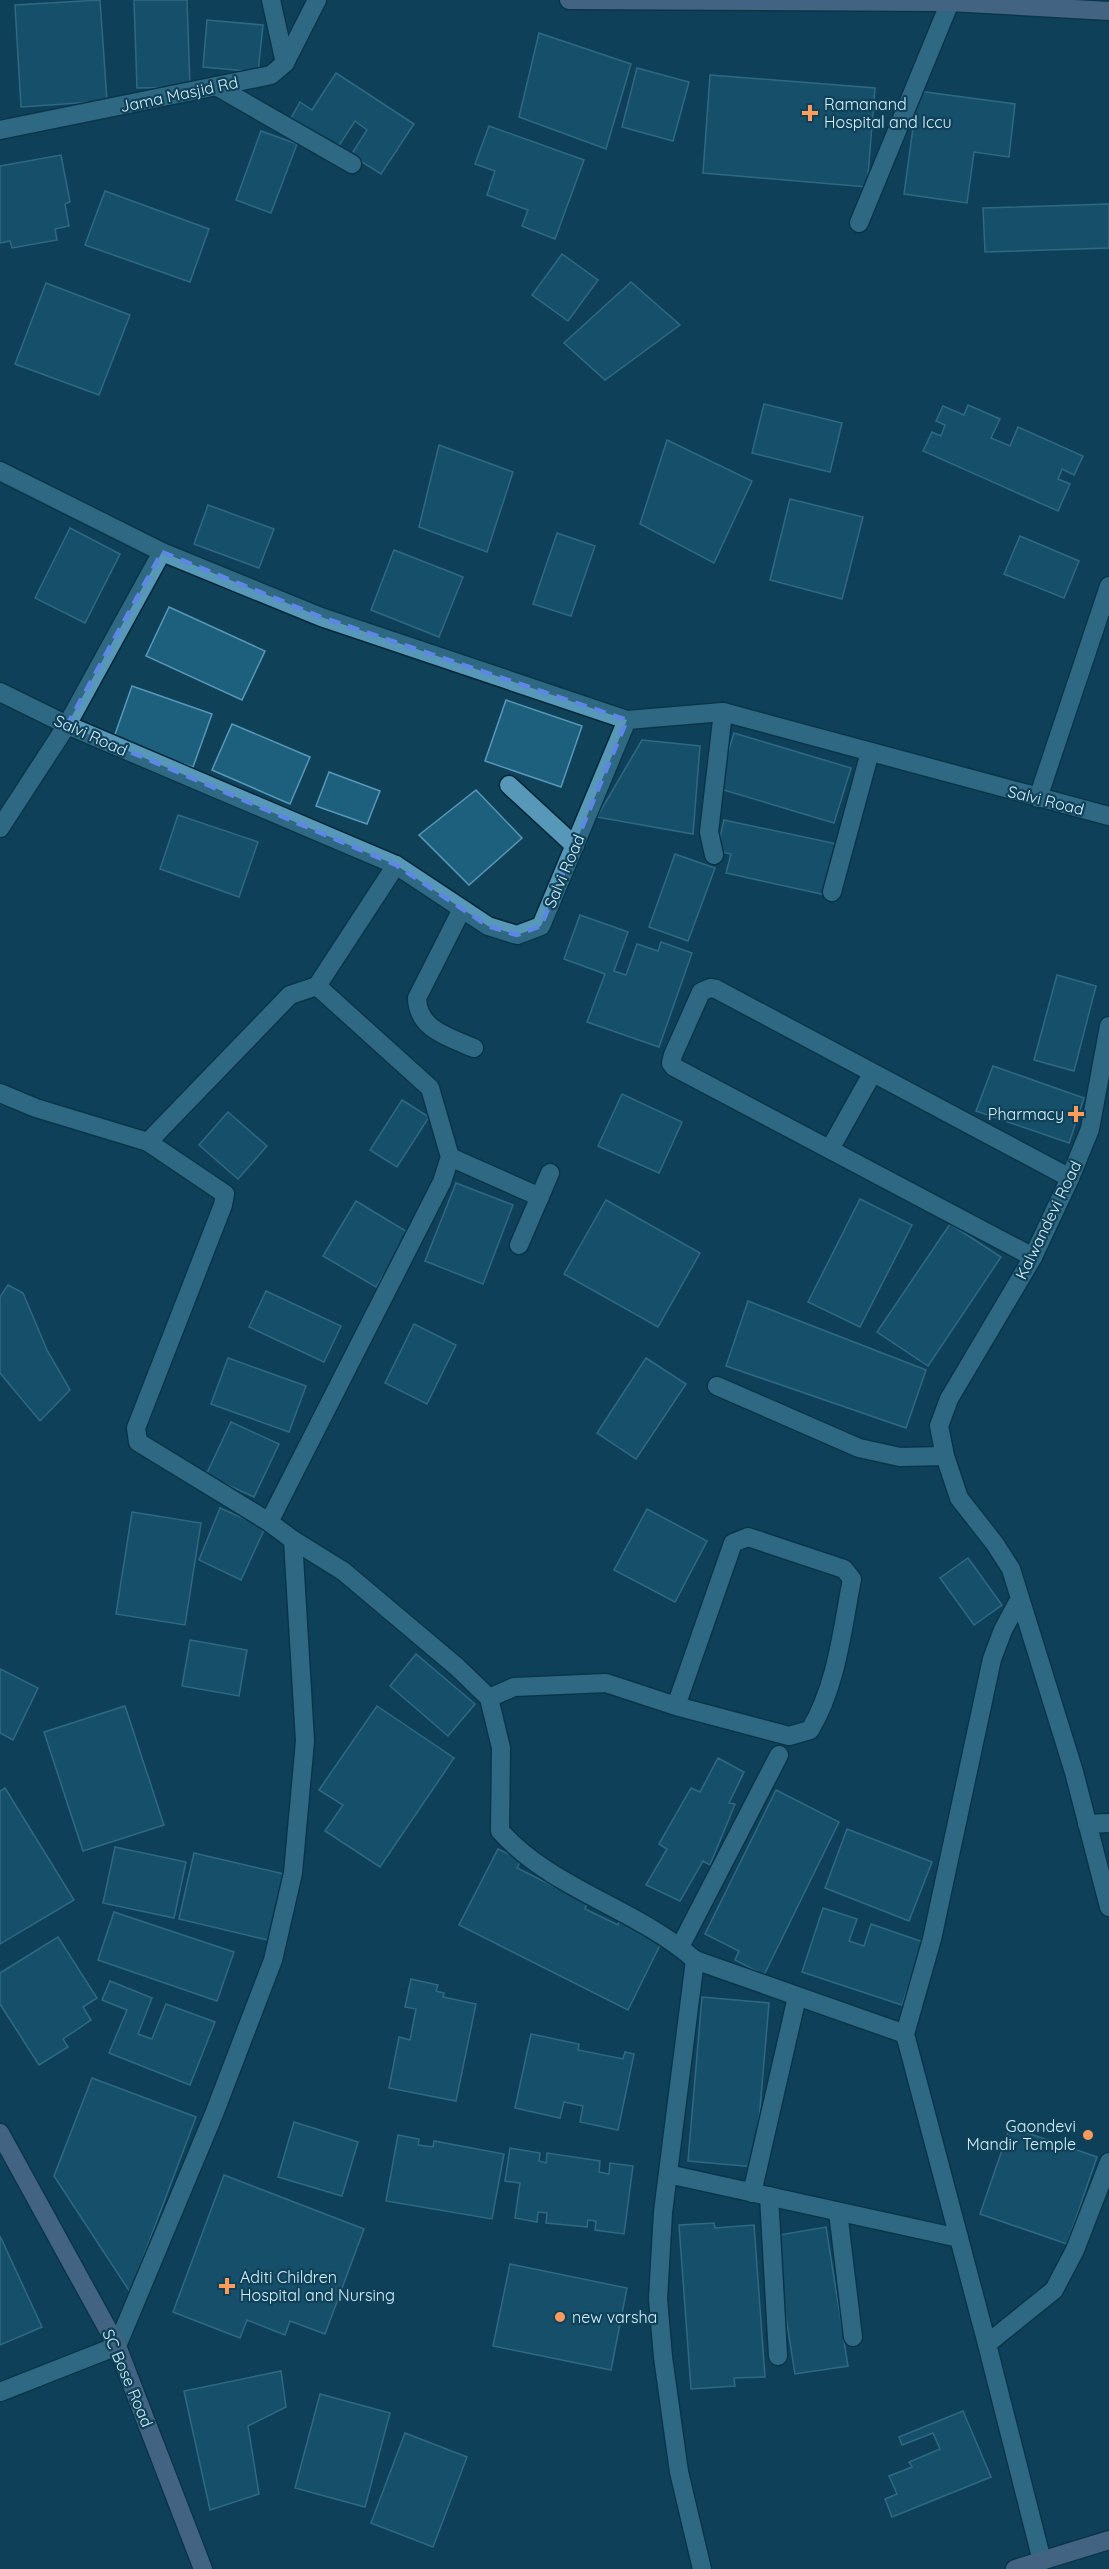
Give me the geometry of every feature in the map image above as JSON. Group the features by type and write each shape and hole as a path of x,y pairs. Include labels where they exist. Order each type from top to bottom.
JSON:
{"street":[{"path":"271,0 285,63"},
{"path":"285,63 317,0"},
{"path":"577,0 950,2 1105,7"},
{"path":"859,223 950,2"},
{"name":"Jama Masjid Rd","path":"0,130 271,75 285,63"},
{"path":"216,86 352,164"},
{"path":"0,471 162,552 321,617 627,720"},
{"path":"0,828 67,725 162,552"},
{"path":"1038,798 1109,586"},
{"name":"Salvi Road","path":"0,692 67,725 396,865 488,926 518,935 541,926 627,720 723,712 1109,816"},
{"path":"714,855 709,832 723,712"},
{"path":"832,892 870,752"},
{"path":"509,785 575,846"},
{"path":"148,1142 290,995 317,986 396,865"},
{"path":"462,909 417,998 417,1005 422,1020 434,1030 474,1048"},
{"path":"269,1522 442,1182 450,1157 430,1088 317,986"},
{"path":"1033,1257 674,1067 671,1063 673,1055 701,992 710,988 716,989 1070,1178"},
{"name":"Kalwandevi Road","path":"1109,1026 1090,1130 1070,1178 1033,1257 949,1400 939,1426 945,1456 959,1498 995,1544 1011,1569 1074,1772 1109,1907"},
{"path":"830,1149 872,1074"},
{"path":"0,1093 36,1108 148,1142 225,1194 223,1205 136,1428 138,1442 269,1522 343,1571 457,1667 489,1698 501,1748 500,1831 514,1847 569,1884 672,1940 694,1960 905,2034"},
{"path":"450,1157 540,1197"},
{"path":"519,1245 550,1173"},
{"path":"717,1386 859,1448 900,1457 945,1456"},
{"path":"489,1698 514,1687 606,1683 676,1706 789,1736 810,1730 821,1712 837,1659 852,1579 844,1569 748,1538 733,1543 676,1706"},
{"path":"0,2392 117,2346 214,2114 273,1960 293,1873 305,1741 293,1540"},
{"path":"1019,1600 1003,1630 992,1659 932,1939 905,2034 1042,2561"},
{"path":"680,1947 780,1755"},
{"path":"1087,1824 1109,1823"},
{"path":"694,1960 668,2174 658,2299 663,2357 679,2472 702,2569"},
{"path":"778,2356 761,2194 797,1997"},
{"name":"SC Bose Road","path":"0,2133 117,2346 203,2569"},
{"path":"987,2344 1054,2290 1075,2250 1109,2162"},
{"path":"668,2174 958,2238"},
{"path":"838,2212 853,2337"},
{"path":"1015,2569 1109,2540"}],"highlighted area":[{"path":"162,552 321,617 627,720 541,926 517,935 488,926 396,865 67,725"}],"building":[{"path":"100,0 107,101 21,107 15,5"},
{"path":"134,0 187,0 190,87 137,88"},
{"path":"207,20 263,25 258,72 203,67"},
{"path":"539,33 631,64 606,149 519,117"},
{"path":"637,68 689,82 673,141 622,127"},
{"path":"336,73 414,124 381,174 351,155 367,130 355,121 338,147 291,118 300,102 312,110"},
{"path":"710,75 875,88 867,187 703,173"},
{"path":"918,91 1015,104 1009,157 974,152 967,203 904,194"},
{"path":"489,126 584,160 555,239 522,226 528,210 487,195 495,171 475,164"},
{"path":"261,131 297,144 271,213 236,200"},
{"path":"61,155 70,202 65,204 69,226 55,229 57,240 12,248 10,241 0,243 0,166"},
{"path":"105,191 209,229 190,282 85,245"},
{"path":"1109,204 1109,248 985,252 983,208"},
{"path":"562,254 598,280 568,321 532,295"},
{"path":"631,282 680,325 605,380 564,343"},
{"path":"46,283 130,315 99,395 15,364"},
{"path":"764,404 842,423 830,472 752,453"},
{"path":"968,405 1000,419 991,438 1010,446 1018,427 1083,456 1074,475 1062,469 1058,479 1070,484 1058,511 923,451 932,432 941,436 945,425 936,421 943,406 964,415"},
{"path":"667,440 752,481 714,563 640,524"},
{"path":"439,445 513,472 487,552 419,527"},
{"path":"790,499 863,517 842,599 770,580"},
{"path":"208,505 274,529 259,568 194,544"},
{"path":"70,528 120,554 85,623 35,598"},
{"path":"557,533 595,546 571,616 533,604"},
{"path":"1020,536 1079,561 1064,598 1004,574"},
{"path":"394,550 463,577 439,637 371,610"},
{"path":"169,607 265,651 242,700 146,656"},
{"path":"132,686 212,714 193,767 113,740"},
{"path":"506,700 582,726 561,787 485,761"},
{"path":"232,724 310,757 290,804 212,770"},
{"path":"734,733 851,768 834,823 717,788"},
{"path":"642,740 700,746 693,834 597,817"},
{"path":"329,772 380,791 367,824 316,806"},
{"path":"476,790 522,838 469,885 419,835"},
{"path":"178,815 258,842 239,897 160,869"},
{"path":"724,820 837,844 826,895 726,873 731,854 717,851"},
{"path":"675,854 715,868 688,941 649,927"},
{"path":"580,915 628,932 614,971 626,975 637,944 658,951 661,942 692,953 659,1047 587,1022 605,974 564,959"},
{"path":"1057,975 1096,986 1074,1071 1034,1060"},
{"path":"993,1066 1084,1098 1069,1143 976,1111"},
{"path":"622,1094 682,1122 659,1173 598,1146"},
{"path":"402,1100 429,1117 397,1167 370,1150"},
{"path":"228,1112 267,1146 238,1179 199,1145"},
{"path":"456,1183 513,1205 483,1284 425,1261"},
{"path":"860,1199 912,1225 860,1327 808,1302"},
{"path":"606,1200 700,1253 658,1327 564,1274"},
{"path":"356,1201 409,1233 376,1287 323,1256"},
{"path":"950,1224 1001,1257 928,1366 877,1332"},
{"path":"8,1285 23,1293 47,1350 70,1390 40,1421 0,1373 0,1297"},
{"path":"266,1291 341,1326 324,1362 249,1327"},
{"path":"748,1301 926,1370 906,1428 726,1366"},
{"path":"414,1324 456,1345 427,1404 385,1383"},
{"path":"228,1358 306,1386 289,1432 211,1404"},
{"path":"646,1358 686,1384 636,1459 597,1433"},
{"path":"231,1422 279,1444 254,1497 206,1475"},
{"path":"220,1508 265,1528 241,1580 199,1560"},
{"path":"647,1509 707,1541 675,1602 614,1570"},
{"path":"132,1512 201,1523 185,1625 116,1614"},
{"path":"968,1558 1002,1605 974,1625 940,1578"},
{"path":"190,1640 247,1650 239,1696 182,1686"},
{"path":"416,1654 475,1704 448,1736 390,1686"},
{"path":"0,1669 38,1688 13,1740 0,1733"},
{"path":"125,1706 164,1825 83,1851 44,1732"},
{"path":"377,1706 454,1758 380,1867 325,1831 343,1805 319,1790"},
{"path":"718,1758 744,1772 729,1803 735,1804 710,1865 703,1861 680,1901 646,1885 667,1849 659,1844 691,1788 700,1792"},
{"path":"5,1788 74,1900 0,1944 0,1791"},
{"path":"776,1790 839,1822 764,1975 735,1960 739,1951 705,1934"},
{"path":"847,1829 932,1862 909,1921 825,1888"},
{"path":"115,1847 186,1862 174,1918 103,1903"},
{"path":"498,1849 521,1860 517,1868 587,1903 585,1909 618,1925 620,1919 662,1941 628,2010 459,1925"},
{"path":"194,1853 284,1874 268,1940 179,1919"},
{"path":"823,1908 857,1919 849,1941 864,1946 871,1924 923,1942 902,2005 802,1972"},
{"path":"114,1912 234,1952 217,2001 98,1960"},
{"path":"58,1937 97,1998 83,2007 91,2020 63,2039 68,2047 39,2065 0,2004 0,1973"},
{"path":"411,1979 438,1985 436,1991 444,1993 443,1997 476,2004 456,2101 389,2088 399,2037 410,2040 416,2009 405,2007"},
{"path":"110,1981 152,1998 138,2034 152,2039 166,2004 215,2022 190,2085 109,2053 127,2010 102,2000"},
{"path":"702,1997 769,2003 755,2167 688,2161"},
{"path":"531,2034 579,2044 578,2050 623,2059 625,2052 634,2054 618,2130 580,2122 583,2106 564,2102 560,2118 515,2108"},
{"path":"92,2078 196,2117 130,2292 54,2176"},
{"path":"294,2122 358,2142 342,2196 278,2177"},
{"path":"1010,2127 1097,2157 1067,2244 980,2214"},
{"path":"398,2135 419,2139 418,2145 433,2147 434,2141 504,2154 492,2219 386,2201"},
{"path":"510,2148 540,2153 539,2161 546,2163 547,2153 600,2161 599,2172 609,2174 610,2163 633,2166 624,2234 595,2230 596,2221 588,2220 587,2227 546,2223 547,2213 538,2212 537,2222 515,2218 520,2183 505,2181"},
{"path":"224,2175 364,2229 325,2334 290,2321 285,2335 247,2320 240,2338 173,2312"},
{"path":"714,2223 715,2228 754,2225 765,2377 734,2378 735,2386 691,2389 679,2225"},
{"path":"826,2227 848,2366 795,2374 773,2236"},
{"path":"0,2236 42,2327 0,2345"},
{"name":"new varsha","path":"510,2264 627,2288 611,2370 493,2346"},
{"path":"281,2371 286,2407 248,2426 259,2494 210,2510 184,2391"},
{"path":"320,2394 390,2413 365,2507 295,2488"},
{"path":"963,2411 991,2477 892,2517 885,2499 897,2494 889,2476 912,2467 909,2462 940,2449 933,2433 902,2445 899,2437"},
{"path":"405,2433 467,2457 433,2547 371,2523"}],"place":[{"name":"Ramanand Hospital and Iccu","path":"810,113"},
{"name":"Pharmacy","path":"1076,1114"},
{"name":"Gaondevi Mandir Temple","path":"1088,2135"},
{"name":"Aditi Children Hospital and Nursing","path":"227,2286"},
{"name":"new varsha","path":"560,2317"}]}
